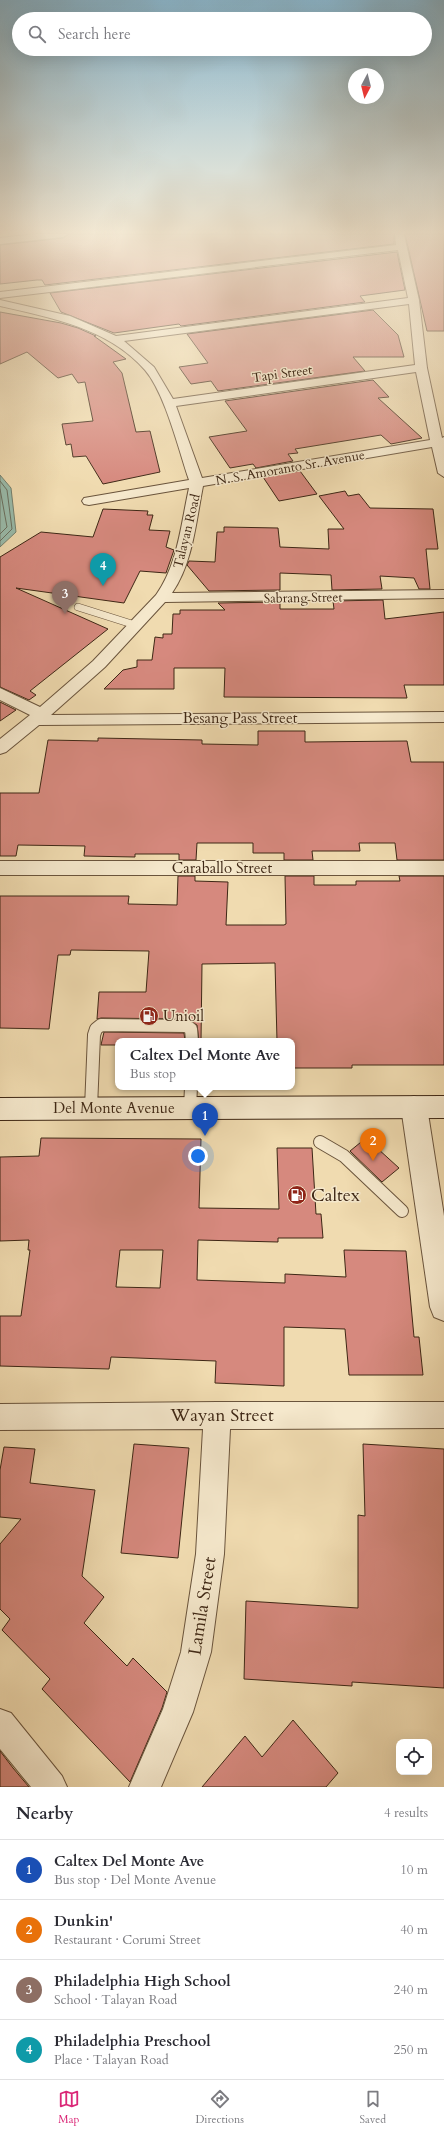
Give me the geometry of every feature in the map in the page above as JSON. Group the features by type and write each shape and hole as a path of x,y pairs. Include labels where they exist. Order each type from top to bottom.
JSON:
{"main road":[{"name":"Del Monte Avenue","path":"0,1109 91,1108 191,1098 444,1107"},
{"path":"414,1106 444,1307"}],"street":[{"name":"Talayan Road","path":"0,748 99,664 161,598 171,584 180,562 197,483 169,403 150,369 115,339 63,317"},
{"path":"115,339 281,317"},
{"path":"416,317 421,368 441,442 444,472"},
{"name":"Tapi Street","path":"169,403 421,368"},
{"name":"N. S. Amoranto Sr. Avenue","path":"89,501 441,442"},
{"name":"Sabrang Street","path":"161,598 444,594"},
{"path":"0,693 38,717"},
{"name":"Besang Pass Street","path":"38,717 444,717"},
{"name":"Caraballo Street","path":"0,868 444,868"},
{"name":"Lamila Street","path":"145,1787 178,1712 196,1652 210,1554 218,1415"},
{"name":"Wayan Street","path":"0,1416 444,1415"},
{"path":"0,1724 51,1787"}],"lane":[{"path":"78,607 135,625"},
{"path":"91,1108 94,1035 96,1030 101,1025 186,1026 190,1029 192,1038"},
{"path":"320,1142 344,1156 402,1211"}],"water":[{"path":"0,475 11,488 16,532 0,547"}],"building":[{"path":"0,317 30,317 61,323 78,328 96,336 94,336 126,359 113,362 122,373 136,432 150,431 160,472 103,484 86,456 73,457 71,444 66,445 62,424 93,421 85,382 78,383 72,374 58,378 27,352 0,364"},
{"path":"75,317 247,317 181,326 179,324 114,333"},
{"path":"316,317 380,317 398,335 404,357 353,357 365,371 218,391 211,381 191,384 179,367 208,363 187,334"},
{"path":"424,317 444,317 444,331 427,331"},
{"path":"373,380 389,397 378,398 422,438 391,444 381,435 295,449 298,453 288,454 293,461 256,468 253,464 230,468 209,437 247,431 225,401"},
{"path":"300,471 317,494 279,501 263,477"},
{"path":"345,491 348,496 359,494 370,508 433,509 438,549 426,549 430,589 419,589 414,578 380,576 382,589 332,590 331,575 280,573 280,590 209,591 187,565 189,561 215,562 217,532 224,532 224,527 278,528 280,547 329,549 328,529 344,529 319,496"},
{"path":"103,509 148,511 147,515 153,515 149,530 170,531 166,547 174,550 166,573 140,571 124,603 16,588 108,629 30,691 36,695 29,700 0,687 0,557 41,532 93,537"},
{"path":"383,600 385,619 444,612 444,685 404,685 407,698 224,697 225,668 174,668 174,689 104,689 123,670 137,667 137,660 152,660 155,637 163,638 163,634 172,634 173,614 180,614 180,610 225,610 218,603 280,602 280,609 334,609 333,601"},
{"path":"0,702 16,710 0,721"},
{"path":"258,731 305,731 305,742 407,741 411,762 444,762 444,860 397,860 395,843 359,843 360,851 312,851 313,860 284,860 284,853 253,853 253,843 197,843 196,860 179,860 179,854 135,854 135,857 84,856 85,846 18,845 16,856 0,856 0,793 39,793 48,740 98,741 98,738 202,740 202,744 258,745"},
{"path":"178,876 195,876 195,881 228,882 226,925 284,925 286,924 285,876 314,876 314,885 356,885 356,881 400,881 399,876 444,876 444,1065 352,1065 352,1068 295,1068 295,1038 277,1038 275,963 202,964 201,1038 199,1038 197,1025 186,1019 97,1019 99,992 146,992 149,951 71,950 70,955 58,955 49,1029 0,1028 0,896 129,896 128,904 177,905"},
{"path":"104,1032 184,1033 185,1038 115,1038 115,1045 101,1045"},
{"path":"41,1138 201,1139 199,1208 279,1209 277,1148 312,1148 316,1214 321,1214 323,1238 278,1238 278,1242 198,1240 197,1280 285,1283 285,1274 346,1277 344,1250 406,1251 414,1337 419,1337 423,1375 349,1375 345,1329 284,1327 284,1386 215,1383 216,1361 111,1357 109,1369 0,1366 0,1316 21,1316 30,1250 28,1250 29,1240 0,1241 0,1157 39,1156","holes":["120,1250 163,1250 160,1288 116,1287"]},
{"path":"366,1138 399,1168 382,1182 350,1151"},
{"path":"134,1444 189,1448 178,1558 121,1553"},
{"path":"363,1444 444,1449 444,1688 352,1682 352,1686 244,1679 246,1601 358,1608 358,1515 365,1516"},
{"path":"4,1447 35,1449 30,1483 95,1490 82,1576 104,1597 84,1623 127,1666 133,1658 167,1692 162,1708 130,1782 42,1689 50,1679 2,1630 10,1619 0,1609 0,1544 21,1519 0,1517 0,1470"},
{"path":"293,1720 338,1773 326,1787 202,1787 245,1736 262,1757"},
{"path":"0,1751 13,1768 29,1787 0,1787"}],"place":[{"name":"Philadelphia Preschool","path":"103,586"},
{"name":"Philadelphia High School","path":"65,614"},
{"name":"Unioil","path":"149,1016"},
{"name":"Caltex Del Monte Ave","path":"205,1136"},
{"name":"Dunkin'","path":"373,1161"},
{"name":"Caltex","path":"297,1195"}]}
